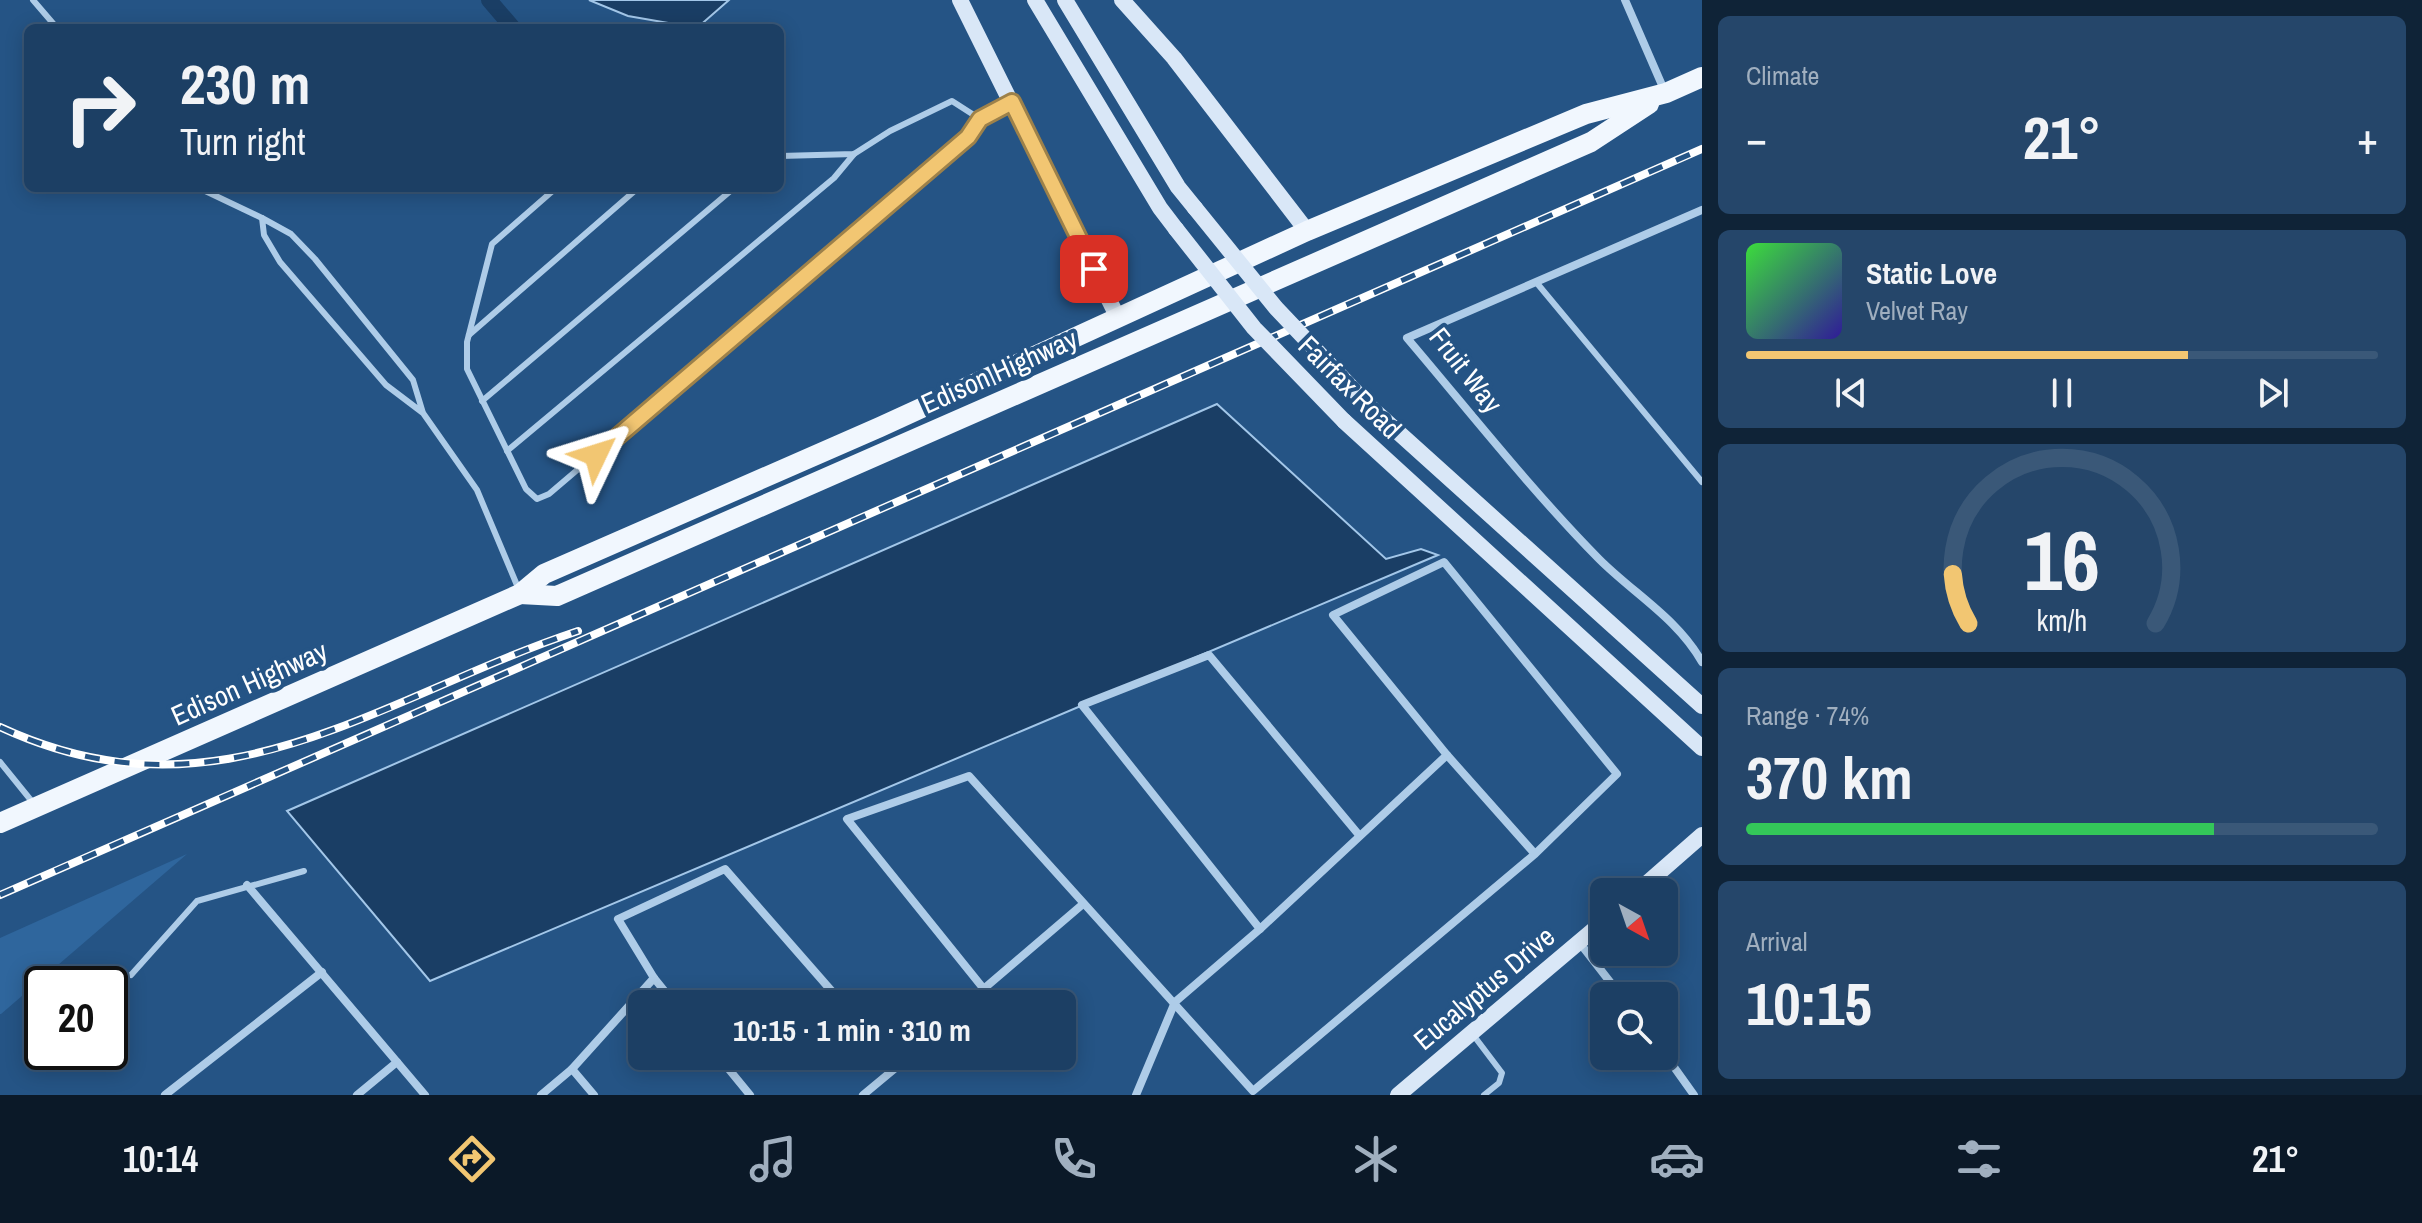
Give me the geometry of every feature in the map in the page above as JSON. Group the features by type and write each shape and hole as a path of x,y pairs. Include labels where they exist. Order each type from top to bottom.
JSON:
{"main road":[{"path":"960,0 1117,316"},
{"name":"Fairfax Road","path":"1035,0 1160,208 1254,328 1344,421 1702,748"},
{"name":"Fairfax Road","path":"1065,0 1178,187 1276,308 1369,406 1702,706"},
{"path":"1122,0 1174,58 1307,231"},
{"name":"Edison Highway","path":"520,594 557,596 1591,142 1666,93 1702,77"},
{"name":"Edison Highway","path":"0,823 520,594 544,574 880,427 1307,231 1586,114 1666,93"},
{"path":"1653,878 1702,835"},
{"name":"Eucalyptus Drive","path":"1398,1095 1590,933"}],"street":[{"path":"1625,0 1666,93"},
{"name":"Fruit Way","path":"1700,214 1407,338 1555,512 1602,562 1668,617 1702,662"},
{"path":"1083,904 983,988 847,819 969,776 1253,1091 1535,854 1617,774 1444,562 1333,615 1447,755 1535,854"},
{"path":"1260,929 1082,705 1209,655 1359,835"},
{"path":"1136,1095 1175,1002 1260,929 1447,755"},
{"path":"664,990 618,919 725,869 831,990"},
{"path":"247,885 425,1095"},
{"path":"1579,942 1610,982"},
{"path":"165,1095 322,972"},
{"path":"541,1095 572,1069 654,978"},
{"path":"357,1095 397,1062"},
{"path":"572,1069 594,1095"},
{"path":"729,1070 750,1095"},
{"path":"863,1095 894,1070"},
{"path":"1676,1070 1694,1095"}],"lane":[{"path":"33,0 54,24"},
{"path":"507,451 834,178 854,154 890,131 952,101 980,119"},
{"path":"551,192 492,244 469,335 467,369 526,489 537,499 549,494 968,137 980,119 1012,102"},
{"path":"784,156 854,154"},
{"path":"207,192 291,234 319,263 413,380 423,413"},
{"path":"469,335 633,192"},
{"path":"482,401 729,192"},
{"path":"262,218 264,235 280,262 386,385 423,413 477,490 520,594"},
{"path":"1536,282 1702,482"},
{"path":"0,762 37,807"},
{"path":"131,975 197,901 304,871"},
{"path":"1472,1033 1502,1073 1499,1083 1484,1095"}],"shaded area":[{"path":"589,0 729,0 702,24 674,24 628,16"},
{"path":"1217,404 1386,559 1421,549 1438,555 430,981 287,811"},
{"path":"187,854 57,966 24,966 24,994 1,1014 0,938"}],"waterway":[{"path":"489,0 510,24"}],"railway":[{"path":"0,895 1702,149"},
{"path":"0,727 80,755 155,764 227,759 296,742 365,718 578,631"}],"route":[{"path":"596,455 968,137 980,119 1012,102 1094,269"}]}
